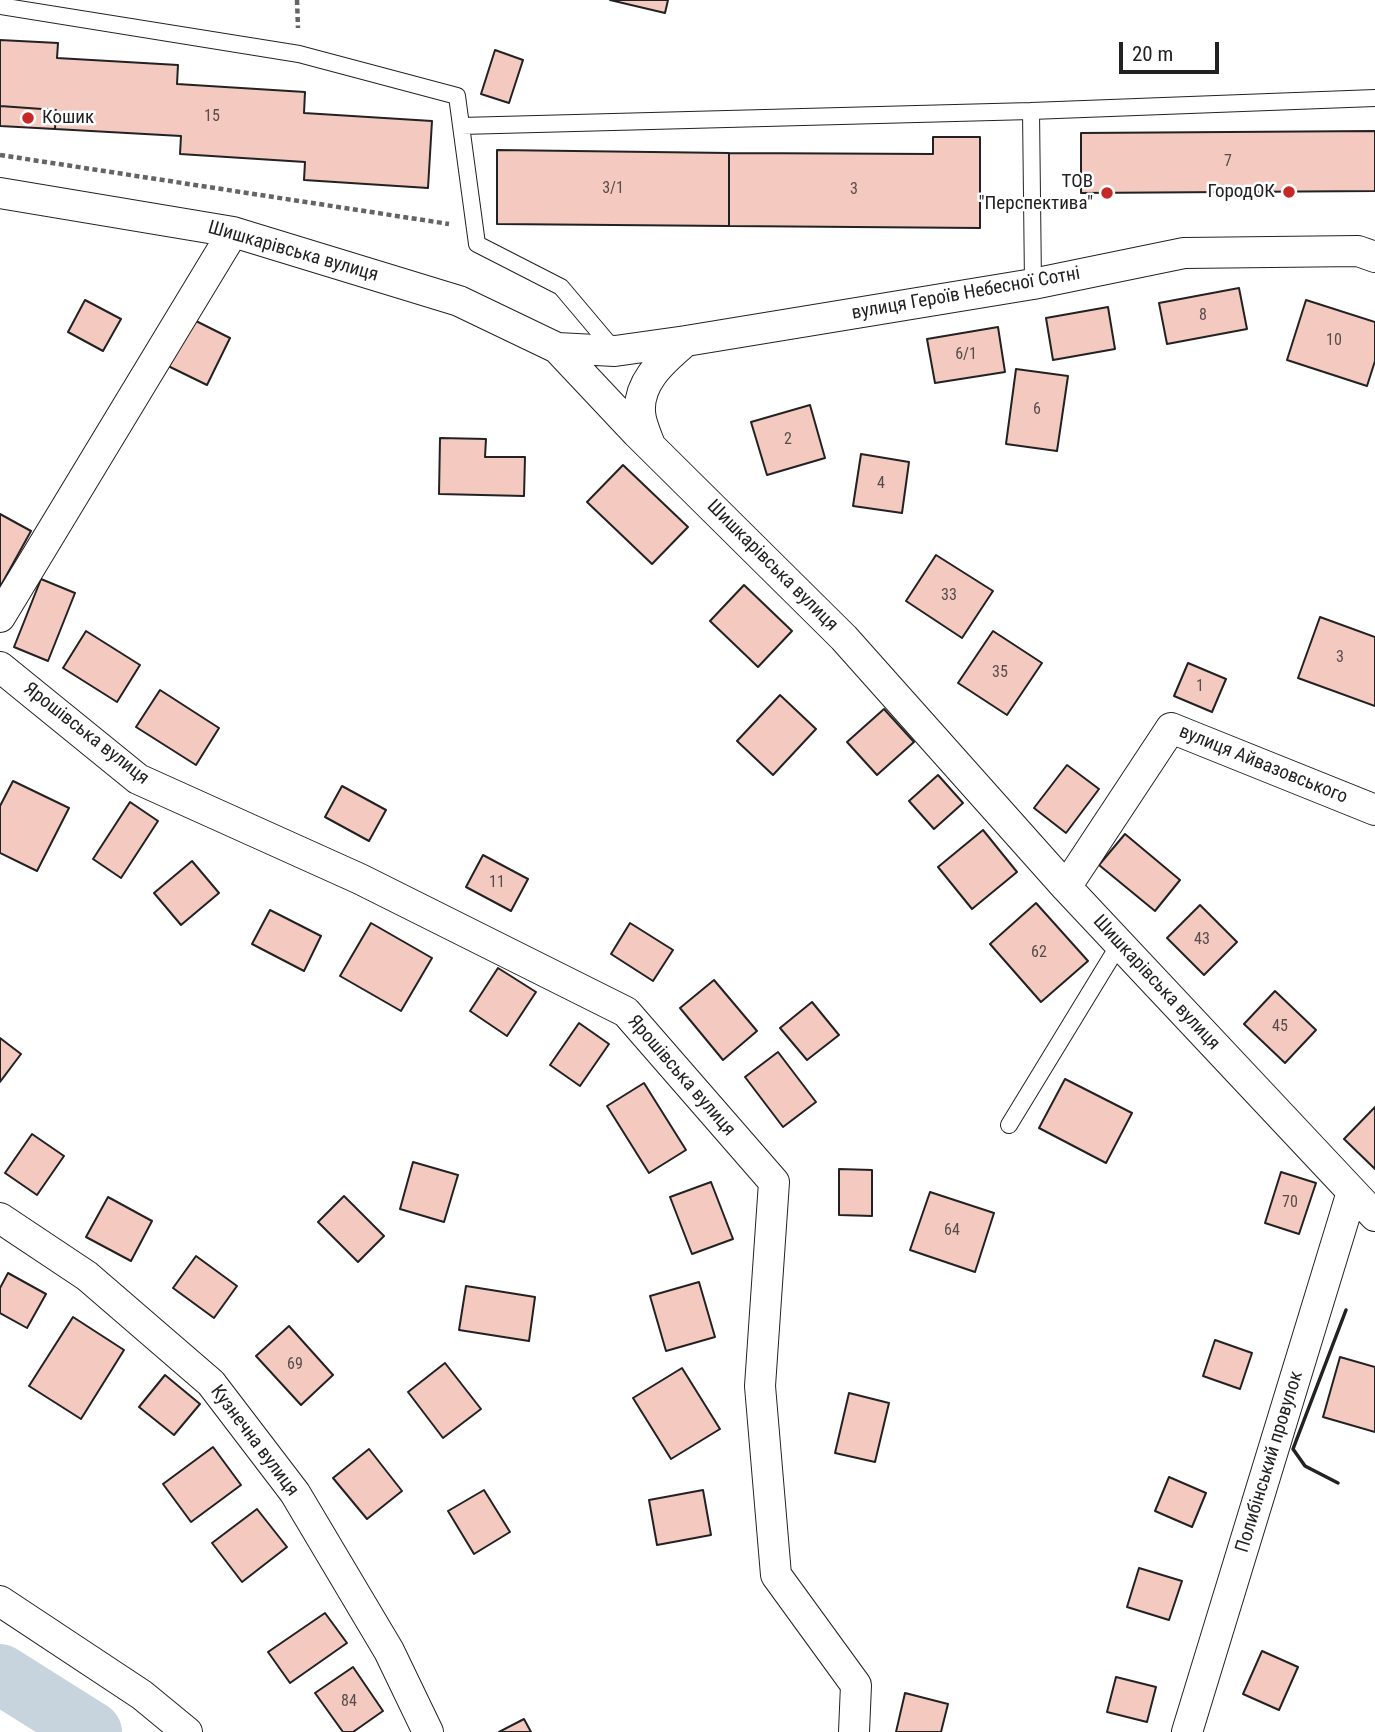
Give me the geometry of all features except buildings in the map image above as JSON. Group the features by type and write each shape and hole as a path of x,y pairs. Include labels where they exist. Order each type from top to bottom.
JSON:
{"street":[{"name":"Шишкарівська вулиця","path":"0,193 233,232 459,301 557,348 650,446 844,638 1066,887 1375,1216"},
{"path":"0,617 233,232"},
{"name":"вулиця Героїв Небесної Сотні","path":"557,348 615,351 685,341 1033,284 1184,253 1358,251 1375,257"},
{"path":"650,446 640,418 642,397 649,378 659,363 685,341"},
{"name":"Ярошівська вулиця","path":"0,667 138,779 360,879 626,1012 774,1182 760,1386 775,1575 856,1685 855,1732"},
{"name":"вулиця Айвазовського","path":"1066,887 1171,727 1375,810"},
{"name":"Полибінський провулок","path":"1187,1732 1352,1192"},
{"name":"Кузнечна вулиця","path":"0,1218 87,1276 211,1383 295,1493 389,1651 428,1732"},
{"path":"0,1601 142,1695 187,1732"}],"lane":[{"path":"0,6 299,54 457,96 477,244 561,287 615,351"},
{"path":"461,126 1031,111 1375,98"},
{"path":"1031,111 1033,284"},
{"path":"1009,1125 1120,943"}],"path":[{"path":"297,0 298,23"},
{"path":"0,156 475,228"}],"waterway":[{"path":"0,1674 92,1732"}],"wall":[{"path":"1338,1483 1305,1466 1293,1449 1346,1310"}],"place":[{"name":"Кошик","path":"28,118"},
{"name":"ГородОК","path":"1289,192"},
{"name":"ТОВ \"Перспектива\"","path":"1107,193"}]}
